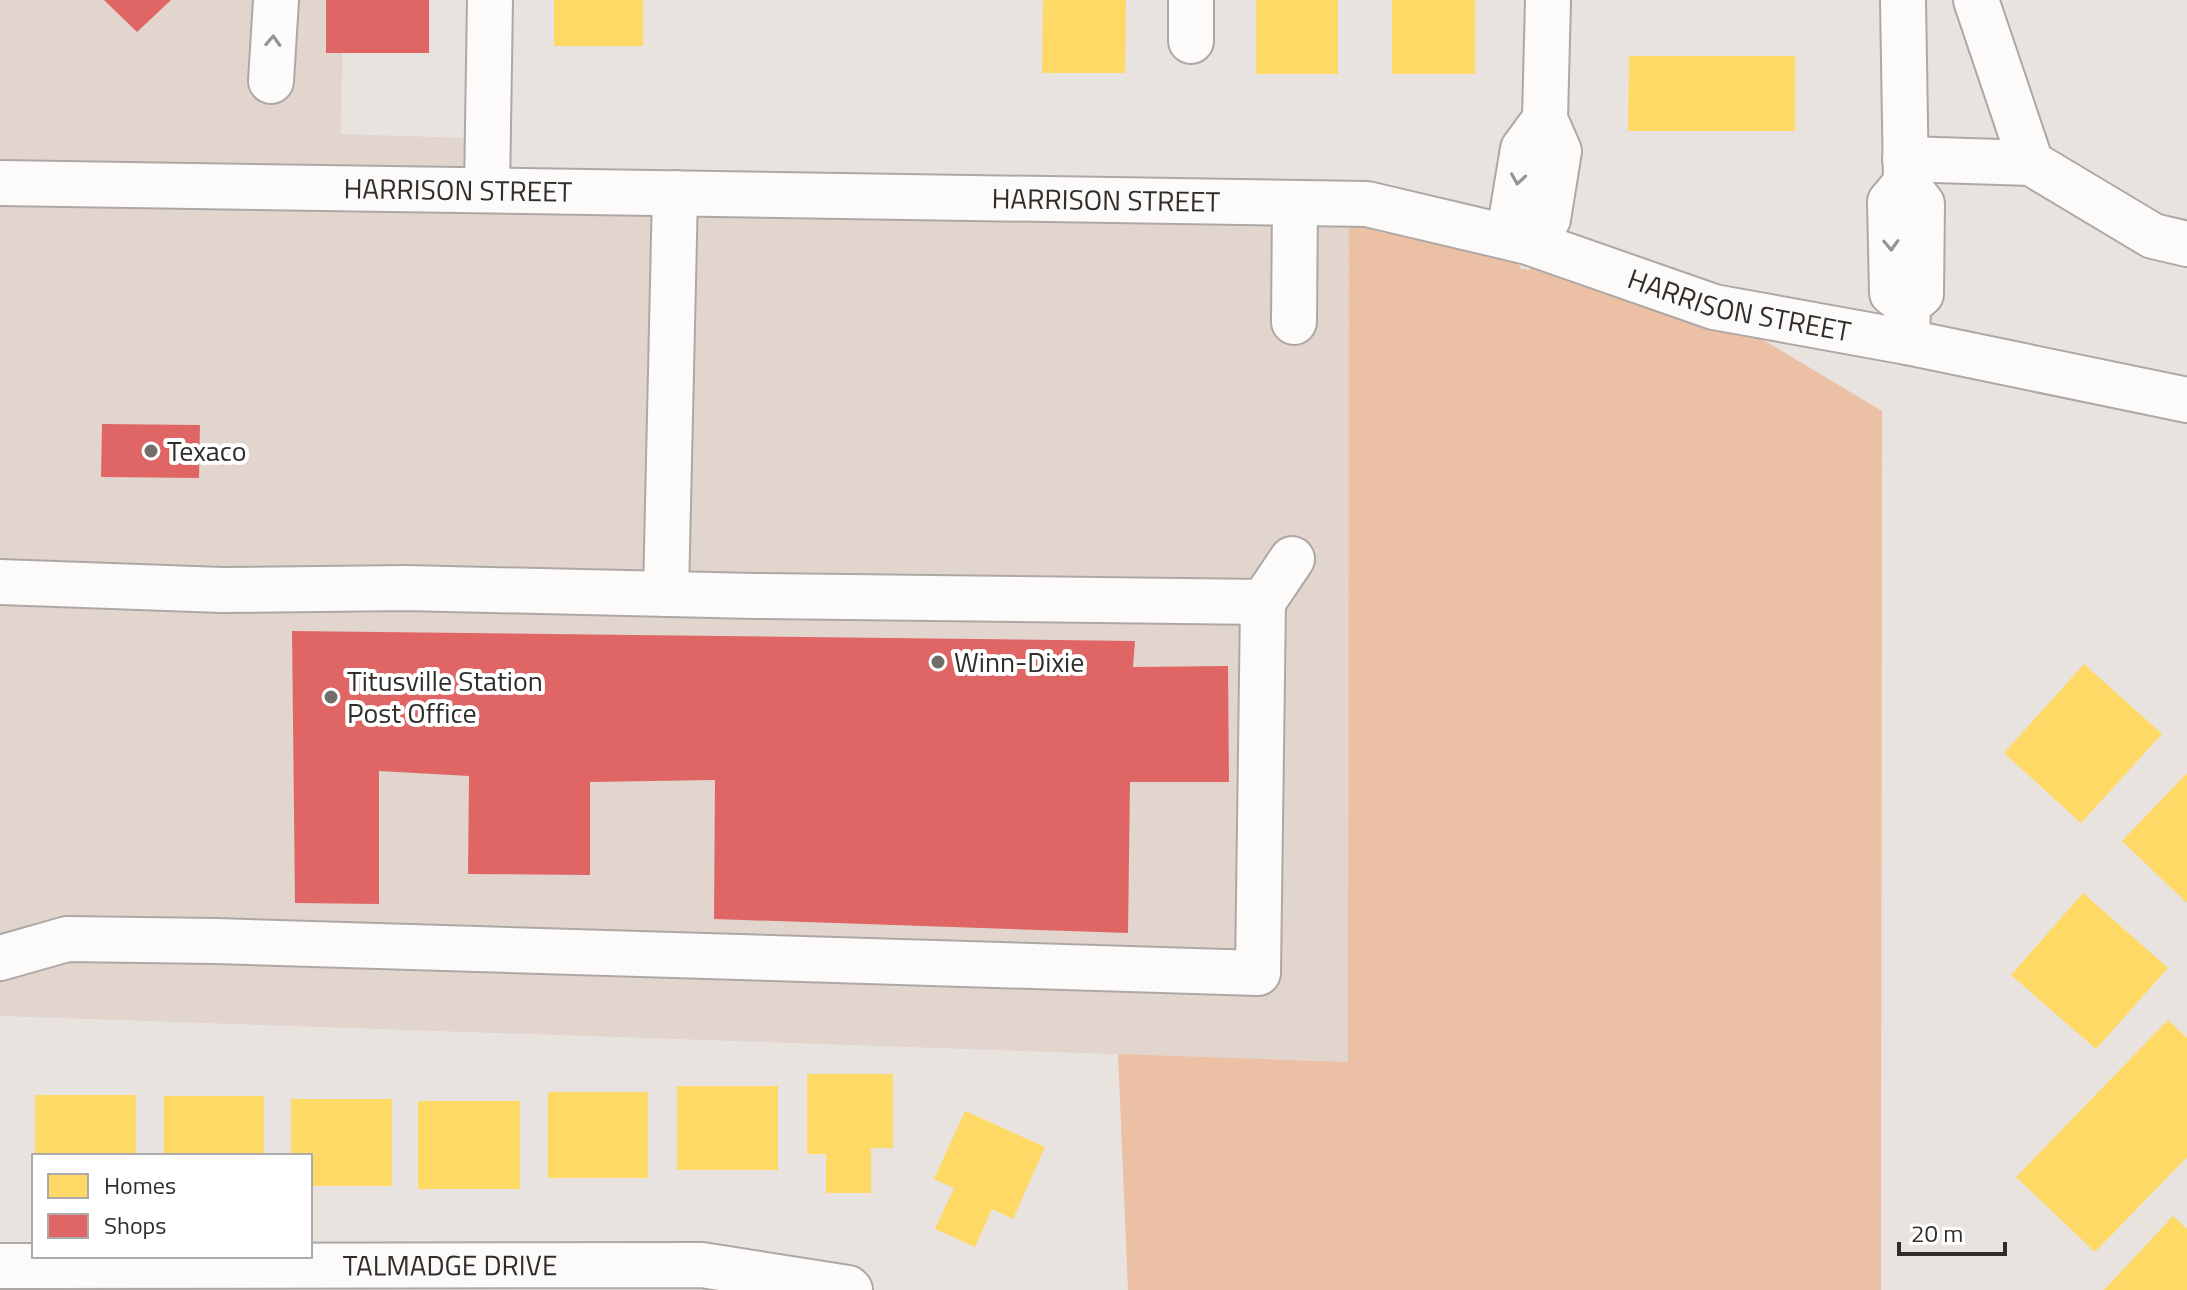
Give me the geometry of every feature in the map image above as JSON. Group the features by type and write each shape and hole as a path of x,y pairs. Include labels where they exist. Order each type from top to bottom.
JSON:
{"street":[{"path":"271,81 276,0"},
{"path":"487,190 490,0"},
{"path":"1528,242 1548,219 1559,151 1545,119 1548,0"},
{"path":"1903,0 1905,171 1922,204 1921,294 1908,324"},
{"path":"1976,0 2031,163"},
{"path":"1905,171 2031,163 2153,236 2187,244"},
{"name":"HARRISON STREET","path":"0,183 1367,204 1528,242 1714,307 1908,324 2187,400"},
{"path":"666,594 675,193"},
{"path":"1294,322 1295,203"},
{"path":"0,958 67,939 1258,973 1263,602 1292,559"},
{"path":"0,582 222,590 406,588 1263,602"},
{"name":"TALMADGE DRIVE","path":"0,1266 702,1265 850,1290"}],"shaded area":[{"path":"0,0 343,0 341,134 470,138 469,169 0,163"},
{"path":"0,204 1349,224 1348,1062 0,1016"},
{"path":"1349,224 1365,224 1517,260 1522,270 1525,268 1528,271 1533,265 1755,335 1882,411 1881,1290 1128,1290 1118,1054 1348,1062"}],"building: Homes":[{"path":"554,0 643,0 643,46 554,46"},
{"path":"1043,0 1126,0 1125,73 1042,73"},
{"path":"1256,0 1338,0 1338,74 1256,74"},
{"path":"1392,0 1475,0 1475,74 1392,74"},
{"path":"1629,56 1795,56 1795,131 1628,131"},
{"path":"2084,664 2162,734 2081,823 2004,753"},
{"path":"2187,773 2187,903 2122,841"},
{"path":"2083,893 2168,968 2096,1049 2011,975"},
{"path":"2168,1020 2187,1038 2187,1157 2095,1252 2016,1177"},
{"path":"807,1074 893,1074 893,1148 871,1148 871,1193 826,1193 826,1154 807,1154"},
{"path":"677,1086 778,1086 778,1170 677,1170"},
{"path":"548,1092 648,1092 648,1178 548,1178"},
{"path":"35,1095 136,1095 136,1154 35,1154"},
{"path":"164,1096 264,1096 264,1154 164,1154"},
{"path":"291,1099 392,1099 392,1186 312,1186 312,1154 291,1154"},
{"path":"418,1101 520,1101 520,1189 418,1189"},
{"path":"965,1111 1045,1147 1013,1219 992,1209 975,1247 935,1229 954,1188 934,1179"},
{"path":"2173,1216 2187,1229 2187,1290 2104,1290"}],"building: Shops":[{"path":"104,0 171,0 137,32"},
{"path":"326,0 429,0 429,53 326,53"},
{"name":"Texaco","path":"102,424 200,425 199,478 101,477"},
{"path":"292,631 1135,641 1133,667 1228,666 1229,782 1130,782 1128,933 714,919 715,780 590,782 590,875 468,874 469,776 379,771 379,904 295,903"}],"place":[{"name":"Texaco","path":"151,451"},
{"name":"Winn-Dixie","path":"938,662"},
{"name":"Titusville Station Post Office","path":"331,697"}]}
